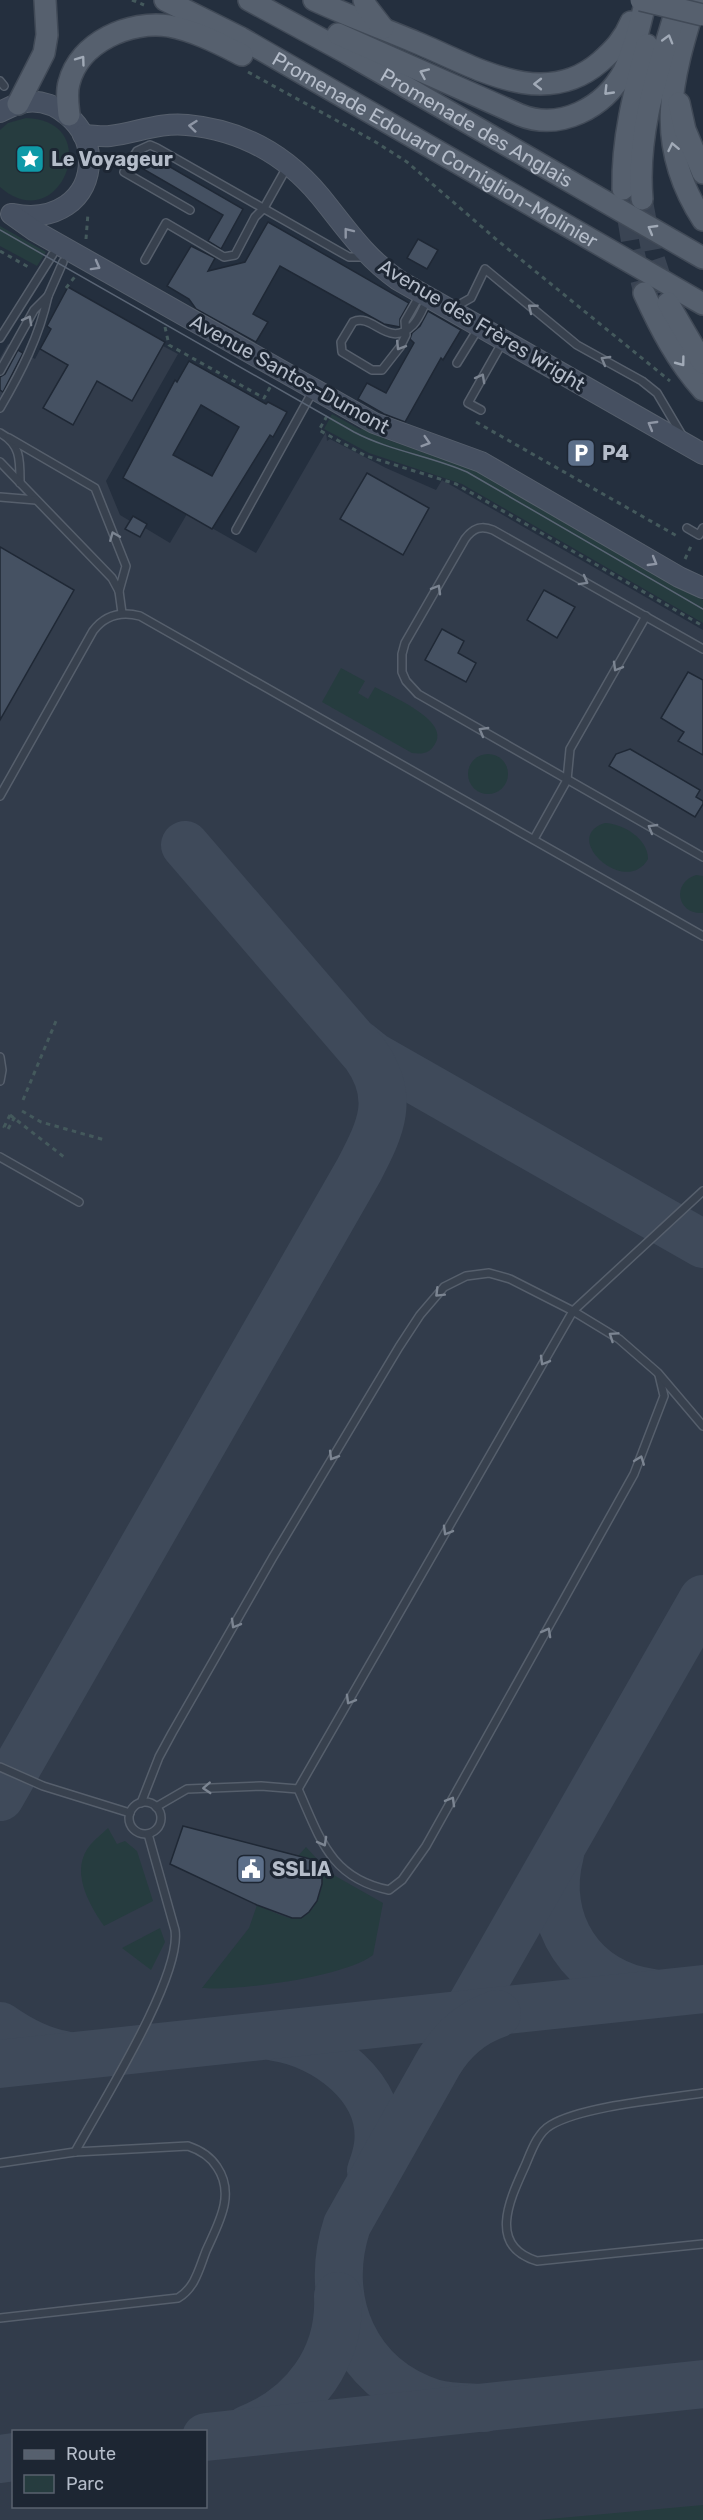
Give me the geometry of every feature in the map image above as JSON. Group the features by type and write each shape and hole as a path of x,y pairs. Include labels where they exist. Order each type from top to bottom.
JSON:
{"main road":[{"path":"34,0 46,24"},
{"path":"9,108 44,53 45,0"},
{"name":"Promenade Edouard Corniglion-Molinier","path":"165,0 241,38 703,304"},
{"path":"250,0 342,36 519,116 548,122 578,114 596,103 612,88 628,62 646,0"},
{"name":"Promenade des Anglais","path":"250,0 703,258"},
{"path":"314,0 510,81 525,84 550,84 585,73 615,49 627,30 639,0 703,15"},
{"path":"364,0 383,28"},
{"path":"660,0 630,107 624,146 633,194 642,157 649,104 679,0"},
{"path":"696,0 676,76 670,121 671,145 684,186 703,220"},
{"path":"69,115 69,82 80,60 90,48 120,32 150,26 167,26 193,32 295,81 346,99"},
{"path":"676,76 685,130 703,173"},
{"path":"5,211 30,218 49,215 66,207 80,193 88,175 90,156 83,135 69,115 60,109 42,103 27,102 9,108"},
{"name":"Avenue des Frères Wright","path":"83,135 112,136 165,125 203,127 255,142 289,164 320,196 370,257 398,280 695,449"},
{"name":"Avenue Santos-Dumont","path":"5,211 35,231 388,430 481,462 679,577 703,588"},
{"path":"645,293 675,353 703,390"},
{"path":"668,303 703,363"}],"lane":[{"path":"190,210 124,172 137,151 150,145 157,148 349,256 370,257"},
{"path":"145,260 166,223 225,257 235,255 255,217 264,208 289,164"},
{"path":"0,338 53,254"},
{"path":"0,408 28,359 43,318 48,296 63,262"},
{"path":"450,310 471,297 485,269 577,345 642,381 657,393 695,449"},
{"path":"406,330 400,347 379,371 372,370 346,354 341,348 341,342 351,325 357,320 365,321 386,333 406,330 414,324 425,295"},
{"path":"0,371 34,310 48,296"},
{"path":"457,363 479,326"},
{"path":"479,409 468,403 503,340"},
{"path":"236,530 314,389"},
{"path":"0,433 95,488 126,566 119,591"},
{"path":"9,438 19,453 20,483"},
{"path":"0,462 109,574 119,591 122,613"},
{"path":"0,497 36,500"},
{"path":"703,648 494,530 480,527 465,539 405,643 402,654 402,672 409,687 418,694 703,857"},
{"path":"690,530 699,535 703,528"},
{"path":"0,796 93,631 105,619 122,613 140,616 703,936"},
{"path":"534,839 567,780 570,749 646,616"},
{"path":"0,1057 2,1070 0,1081"},
{"path":"0,1157 79,1202"},
{"path":"298,1789 573,1311 703,1191"},
{"path":"141,1803 159,1757 279,1547 399,1347 420,1315 444,1287 466,1276 489,1273 510,1279 573,1311 619,1339 658,1373 703,1426"},
{"path":"298,1789 322,1843 338,1866 369,1886 389,1890 402,1880 426,1846 634,1474 664,1396 658,1373"},
{"path":"0,1767 43,1786 130,1813"},
{"path":"156,1807 187,1789 261,1786 298,1789"},
{"path":"147,1802 156,1807 161,1815 157,1830 148,1834 133,1829 130,1824 130,1813 137,1805 147,1802"},
{"path":"75,2152 154,2009 176,1944 175,1930 148,1834"},
{"path":"703,2093 582,2114 550,2125 535,2143 510,2198 505,2219 508,2235 516,2249 522,2255 537,2261 703,2244"},
{"path":"0,2163 75,2152 188,2146 203,2152 215,2164 225,2183 224,2208 192,2285 183,2295 172,2300 0,2318"}],"path":[{"path":"239,67 374,141 407,162 497,240 672,383"},
{"path":"0,251 42,274"},
{"path":"55,282 65,289 80,269"},
{"path":"164,323 169,345 264,398 280,370"},
{"path":"479,409 470,418 693,545 684,560"},
{"path":"687,542 690,530"},
{"path":"23,1100 56,1021"},
{"path":"22,1111 41,1122 105,1140"},
{"path":"16,1115 12,1122 8,1129 4,1127 10,1115 13,1116 20,1122 64,1157"}],"shaded area":[{"path":"68,287 165,342 163,346 178,354 106,481 120,515 130,521 133,516 147,524 145,528 170,543 187,514 256,553 326,432 327,441 330,439 386,468 436,490 442,480 703,630 703,2520 0,2520 0,358 8,344 35,359 51,329 47,326"}],"green space":[{"path":"26,118 51,124 65,137 69,155 66,173 56,189 41,199 22,199 0,187 0,130 8,123"},
{"path":"0,226 46,252 37,266 0,246"},
{"path":"332,414 361,430 363,426 388,440 477,470 703,600 703,623 462,484 369,453 324,429"},
{"path":"341,668 365,681 358,693 368,699 375,687 419,711 436,728 438,738 433,747 424,753 412,753 322,702"},
{"path":"488,754 502,760 508,774 502,788 488,794 474,788 468,774 474,760"},
{"path":"605,823 620,826 634,834 644,845 648,859 638,869 626,872 613,868 601,861 593,851 589,840 593,830"},
{"path":"696,875 703,876 703,913 687,909 680,898 683,885"},
{"path":"108,1828 117,1844 125,1841 137,1851 153,1901 104,1926 87,1897 81,1875 85,1854 91,1844"},
{"path":"306,1847 330,1873 383,1903 373,1955 340,1970 291,1981 240,1987 202,1988 249,1928 257,1905 285,1917 296,1919 307,1915 312,1909 320,1895 322,1871 315,1861 298,1856"},
{"path":"160,1928 165,1942 151,1970 122,1948"},
{"path":"703,2505 703,2520 538,2520"}],"building":[{"path":"146,153 243,209 221,249 208,241 223,215 138,166"},
{"path":"268,222 409,303 400,319 400,327 384,324 280,266 253,314 268,322 256,342 196,309 189,299 167,286 191,246 215,258 208,271 245,262"},
{"path":"418,239 438,250 427,269 407,258"},
{"path":"68,287 165,342 132,401 97,381 73,425 43,408 68,365 40,349 51,329 47,326"},
{"path":"428,311 461,330 443,360 441,358 405,422 384,414 358,399 367,383 386,393 414,343 410,339 412,333 420,326"},
{"path":"18,350 23,353 3,392 0,390 0,377 5,374"},
{"path":"189,361 266,404 268,402 287,412 273,437 270,435 212,529 123,478 175,380 177,382","holes":["201,405 239,427 212,476 173,455"]},
{"path":"367,473 429,508 403,555 340,519"},
{"path":"133,516 147,524 140,537 125,529"},
{"path":"0,547 74,590 0,720"},
{"path":"544,590 575,607 557,638 527,620"},
{"path":"442,629 464,641 458,653 476,663 466,682 425,660"},
{"path":"688,672 703,680 703,755 678,741 684,732 661,718"},
{"path":"630,749 700,790 696,797 703,801 703,804 695,817 609,766 616,754"},
{"name":"SSLIA","path":"183,1826 314,1860 320,1865 322,1873 322,1884 317,1901 301,1918 292,1918 257,1905 170,1864"}],"taxiway":[{"path":"0,1797 359,1170 374,1140 382,1112 383,1099 380,1084 365,1054 185,845"},
{"path":"358,1044 373,1056 703,1244"},
{"path":"454,2035 703,1599"},
{"path":"560,1854 556,1879 557,1903 563,1925 573,1946 588,1963 606,1977 628,1987 653,1993"},
{"path":"0,2064 703,1989"},
{"path":"484,2408 452,2407 433,2403 406,2391 383,2375 365,2356 351,2333 343,2308 339,2281 340,2253 347,2225 439,2062 450,2046 464,2033 479,2022 497,2014"},
{"path":"0,2026 30,2044 64,2055"},
{"path":"275,2037 294,2041 331,2059 348,2072 362,2088 372,2105 378,2124 378,2148 371,2171"},
{"path":"248,2429 286,2408 315,2377 326,2359 333,2339 338,2296"},
{"path":"207,2437 703,2384"},
{"path":"0,2459 12,2457"}],"tunnel":[{"path":"623,189 632,244 644,293"},
{"path":"642,199 652,252 665,291"}],"tram line":[{"path":"0,230 354,432 382,444 467,472 703,609"}],"place":[{"name":"Le Voyageur","path":"30,159"},
{"name":"P4","path":"581,453"},
{"name":"SSLIA","path":"251,1869"}]}
